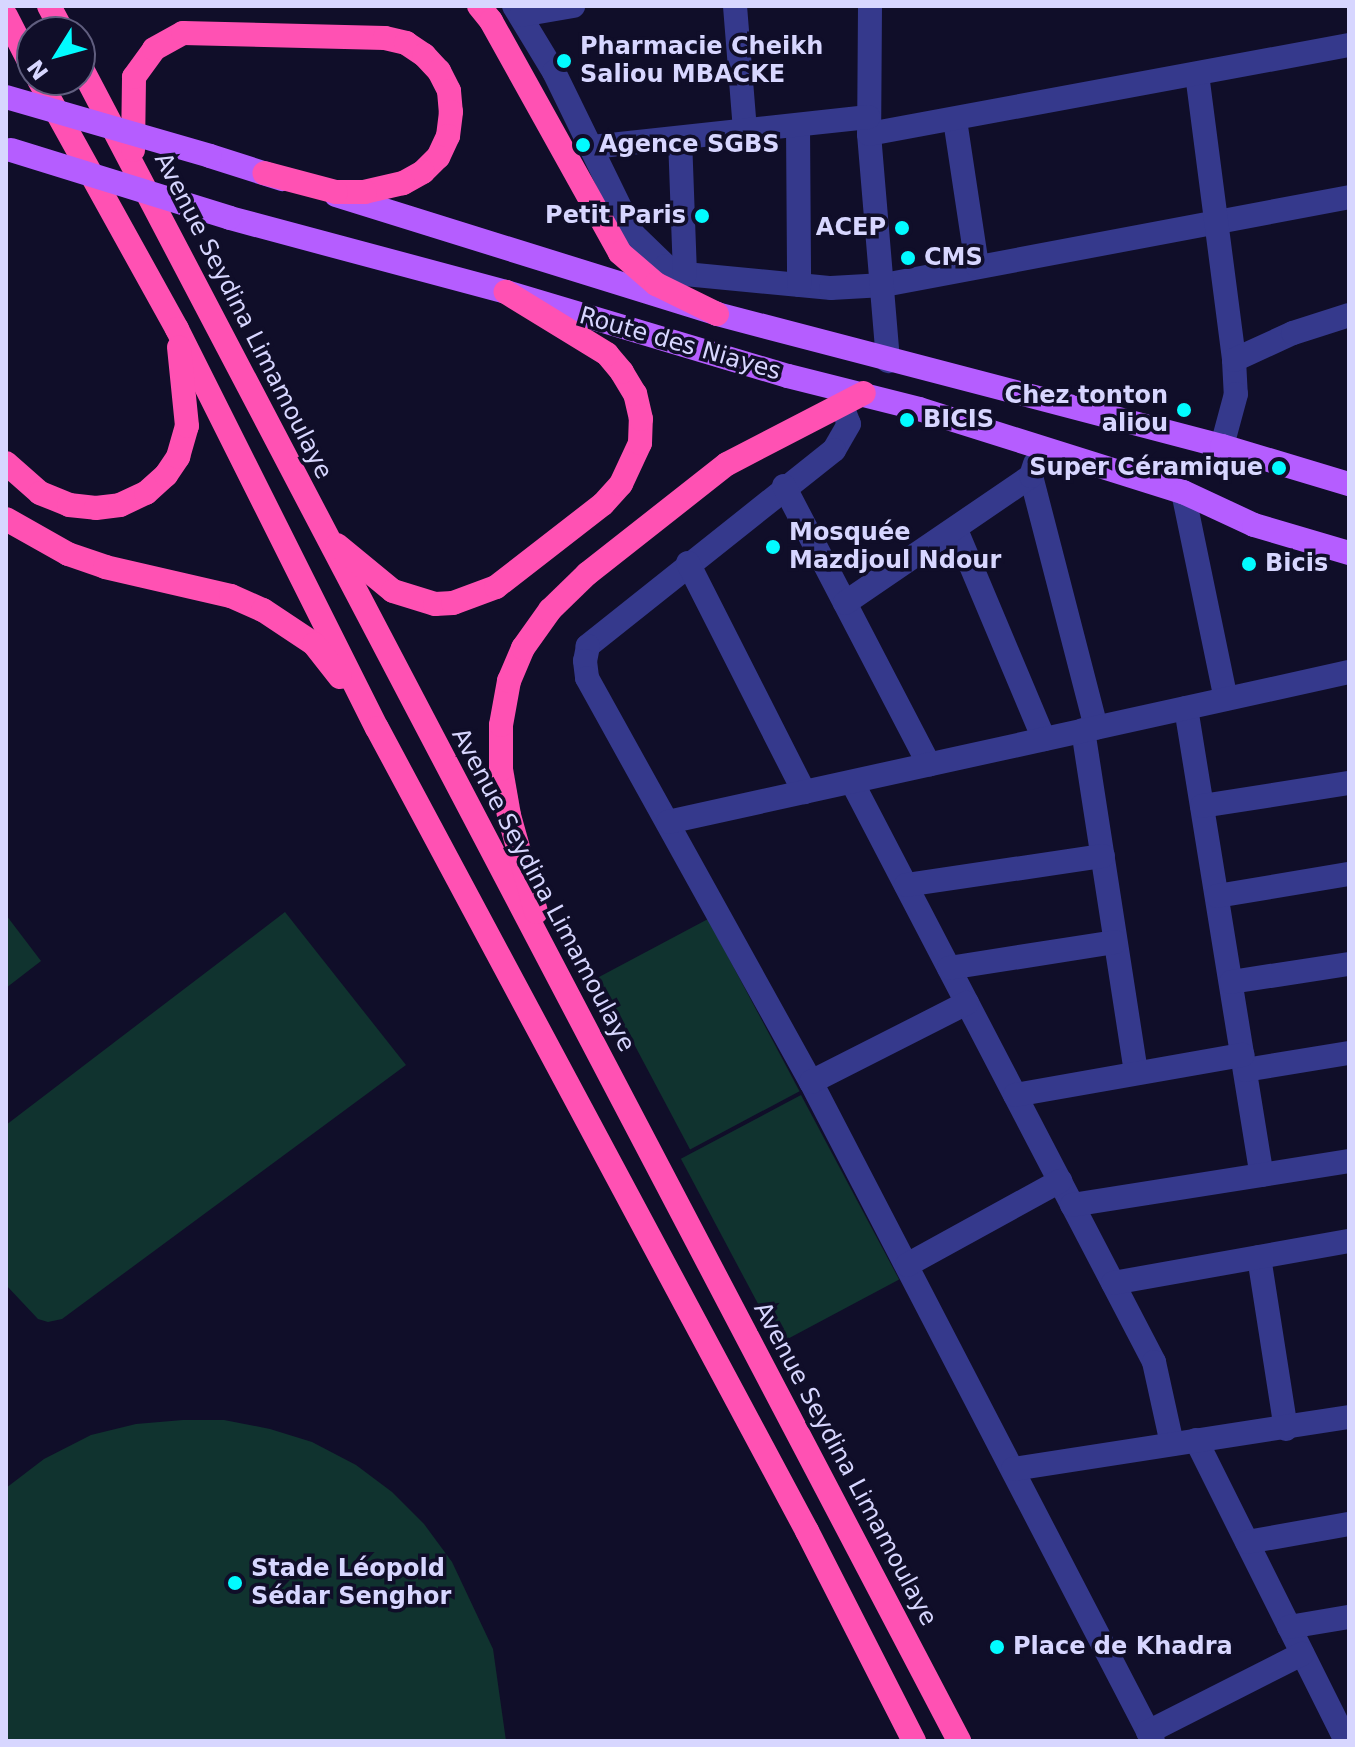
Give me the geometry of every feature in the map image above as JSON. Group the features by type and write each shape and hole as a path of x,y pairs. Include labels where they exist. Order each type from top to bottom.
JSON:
{"highway":[{"path":"479,6 491,21 620,253 656,284 717,314"},
{"path":"6,16 16,36"},
{"path":"134,169 131,116 134,77 154,49 183,33 385,38 406,43 424,55 439,71 449,91 451,112 448,136 438,157 423,172 403,183 365,192 336,192 264,173"},
{"path":"48,96 177,329 377,728 799,1517 914,1741"},
{"name":"Avenue Seydina Limamoulaye","path":"96,96 959,1741"},
{"path":"323,531 373,578 393,591 435,604 453,603 496,587 603,504 621,484 640,443 641,419 635,394 622,372 607,354 506,292"},
{"path":"6,463 40,493 69,505 96,508 120,505 146,493 166,475 178,457 187,426 177,329"},
{"path":"557,975 521,866 501,769 501,725 509,681 523,648 550,610 587,574 715,473 760,444 864,393"},
{"path":"6,519 68,554 105,567 231,596 263,610 314,644 377,728"}],"main road":[{"name":"Route des Niayes","path":"6,97 210,156 717,314 1222,446 1349,484"},
{"name":"Route des Niayes","path":"8,150 230,218 506,292 788,376 864,393 1183,492 1254,525 1349,553"}],"street":[{"path":"573,6 517,10 592,147 633,234 666,266 685,274 831,288 884,285 1349,197"},
{"path":"735,6 745,131"},
{"path":"870,6 868,125 884,285 888,361"},
{"path":"592,147 798,125 955,120 1349,45"},
{"path":"1197,74 1234,360 1236,394 1222,446"},
{"path":"955,120 977,265"},
{"path":"798,125 799,285"},
{"path":"680,138 685,274"},
{"path":"1234,360 1293,333 1349,315"},
{"path":"842,406 849,424 843,439 825,457 784,486 588,646 585,661 587,678 811,1082 1150,1736 1302,1654"},
{"path":"1040,447 1031,476 1090,729 1103,856 1136,1072"},
{"path":"845,603 1031,476"},
{"path":"784,486 929,764"},
{"path":"1183,492 1226,699"},
{"path":"956,530 1044,739"},
{"path":"688,563 804,792"},
{"path":"668,822 1349,672"},
{"path":"1186,708 1262,1175"},
{"path":"852,782 1154,1362 1172,1444"},
{"path":"1202,806 1349,783"},
{"path":"906,885 1103,856"},
{"path":"1217,896 1349,874"},
{"path":"949,968 1115,942"},
{"path":"1231,982 1349,964"},
{"path":"811,1082 967,1003"},
{"path":"1015,1095 1136,1072 1349,1053"},
{"path":"1072,1205 1349,1161"},
{"path":"907,1265 1060,1181"},
{"path":"1113,1283 1349,1241"},
{"path":"1259,1257 1286,1429"},
{"path":"1013,1469 1349,1417"},
{"path":"1196,1440 1302,1654 1340,1711 1346,1741"},
{"path":"1247,1542 1349,1524"},
{"path":"1289,1627 1349,1617"}],"green space":[{"path":"285,912 406,1065 62,1319 48,1322 38,1319 6,1285 6,1125"},
{"path":"6,915 41,961 6,988"},
{"path":"708,919 800,1091 690,1149 599,977"},
{"path":"801,1095 899,1280 779,1343 681,1159"},
{"name":"Stade Léopold Sédar Senghor","path":"224,1420 270,1429 312,1442 356,1465 392,1492 424,1524 452,1562 493,1649 506,1741 6,1741 6,1488 44,1459 91,1435 136,1424"}],"place":[{"name":"Pharmacie Cheikh Saliou MBACKE","path":"564,61"},
{"name":"Agence SGBS","path":"583,145"},
{"name":"Petit Paris","path":"702,216"},
{"name":"ACEP","path":"902,228"},
{"name":"CMS","path":"908,258"},
{"name":"Chez tonton aliou","path":"1184,410"},
{"name":"BICIS","path":"907,420"},
{"name":"Super Céramique","path":"1279,468"},
{"name":"Mosquée Mazdjoul Ndour","path":"773,547"},
{"name":"Bicis","path":"1249,564"},
{"name":"Stade Léopold Sédar Senghor","path":"235,1583"},
{"name":"Place de Khadra","path":"997,1647"}]}
